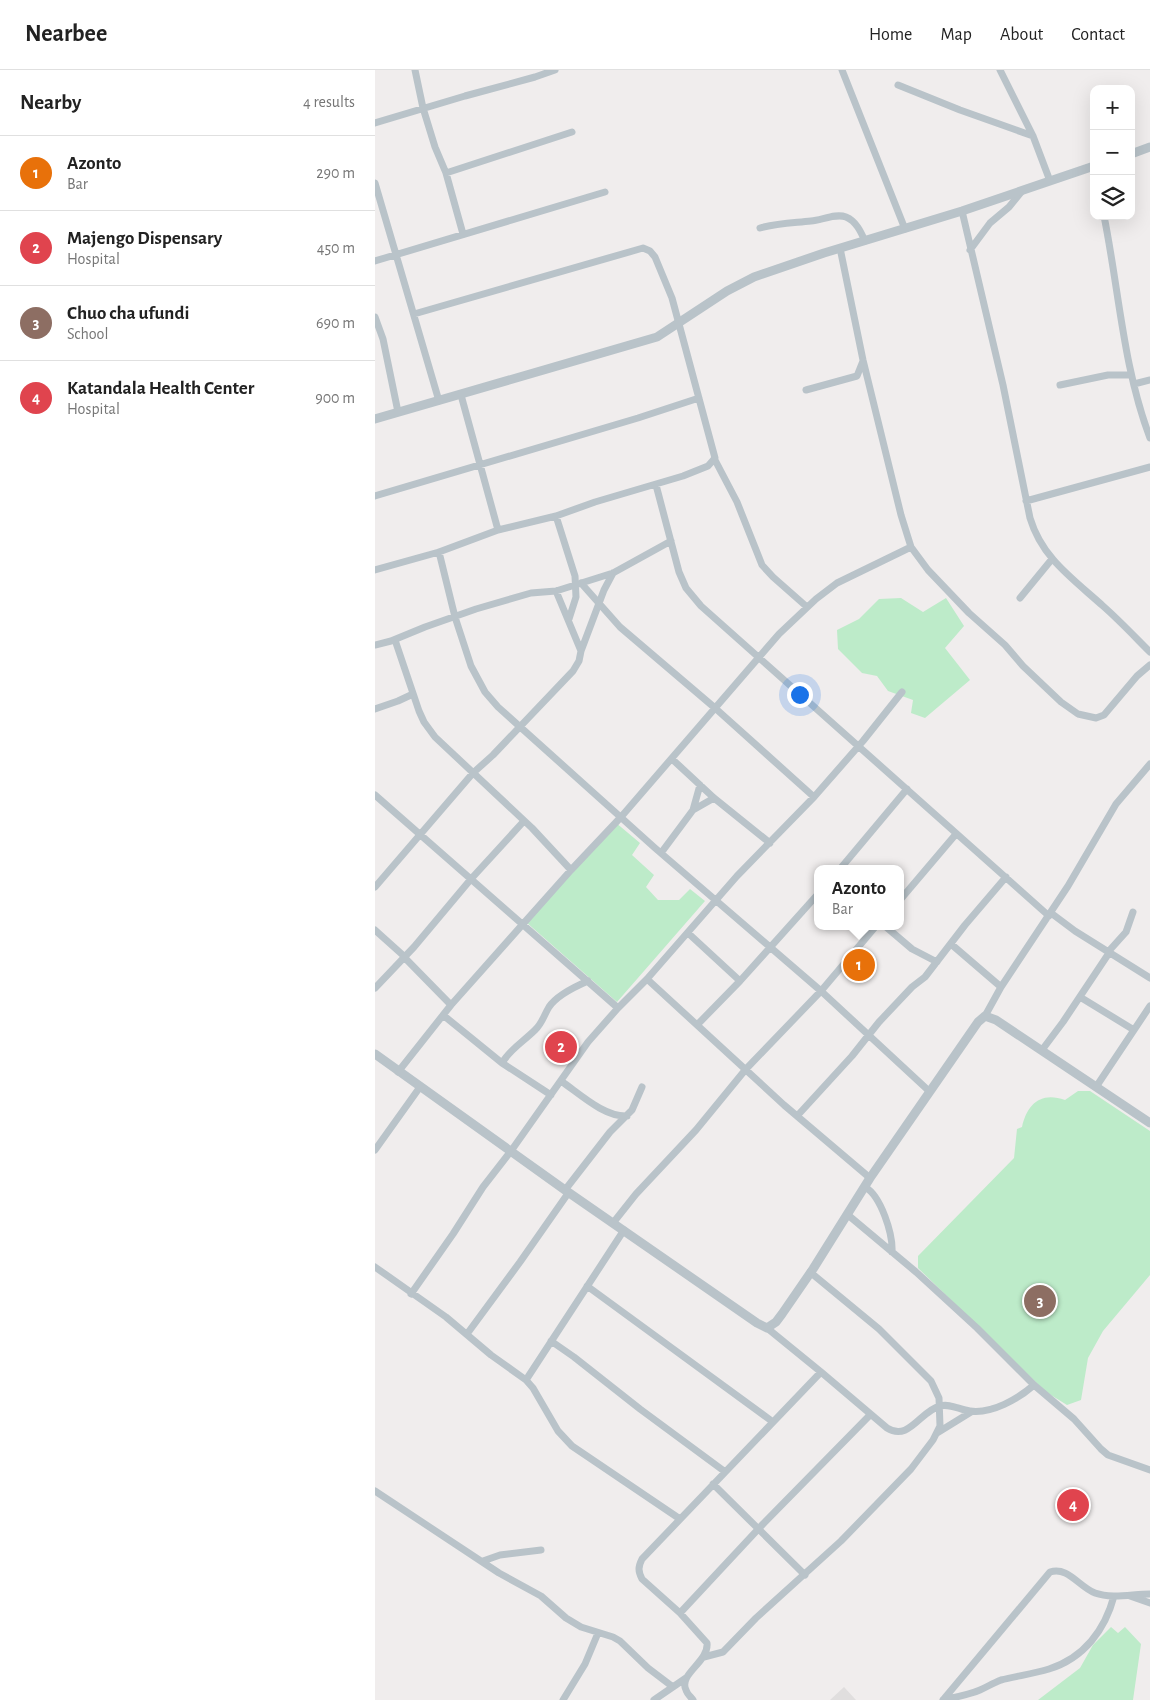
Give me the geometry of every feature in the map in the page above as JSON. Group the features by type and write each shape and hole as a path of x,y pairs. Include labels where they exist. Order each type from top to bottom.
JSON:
{"street":[{"path":"415,70 423,108 435,147 446,173 463,234"},
{"path":"375,124 423,108 555,70"},
{"path":"842,70 905,229"},
{"path":"1001,70 1033,136 1050,181"},
{"path":"898,85 1033,136"},
{"path":"446,173 572,132"},
{"path":"1135,153 1150,147"},
{"path":"375,419 657,337 727,291 754,277 840,248 962,211 1090,167"},
{"path":"375,186 439,401"},
{"path":"971,250 990,223 1009,207 1023,191"},
{"path":"375,261 605,192"},
{"path":"962,211 1003,385 1026,501 1037,537 1052,559 1150,652"},
{"path":"760,228 841,216 848,217 854,222 861,230 865,241"},
{"path":"1105,220 1126,352 1150,438"},
{"path":"414,314 643,248 650,251 655,257 672,298 714,450 715,460 737,502 762,565 807,607"},
{"path":"840,248 863,360 901,515 911,547 928,570 1023,666 1061,702 1078,714 1096,718 1105,715 1137,676 1150,665"},
{"path":"375,317 383,339 398,412"},
{"path":"806,390 857,376 863,360"},
{"path":"1060,385 1108,375 1131,375"},
{"path":"1134,384 1150,380"},
{"path":"461,395 498,530"},
{"path":"375,496 699,398"},
{"path":"375,570 439,552 498,530 556,516 595,502 656,485 700,470 715,460"},
{"path":"1026,501 1150,467"},
{"path":"656,485 679,572 685,588 701,606 956,834 1050,914 1150,978"},
{"path":"556,516 579,584 635,641 715,708 814,797"},
{"path":"375,645 395,640 425,627 531,593 556,591 613,573 671,541"},
{"path":"399,1072 451,1005 673,759 779,634 824,592 837,583 911,547"},
{"path":"439,552 455,617 477,679 498,707 661,853 821,991 929,1091"},
{"path":"1021,598 1052,559"},
{"path":"375,887 473,773 493,755 573,671 579,661 604,590 613,573"},
{"path":"569,620 579,584"},
{"path":"556,591 581,651"},
{"path":"395,640 424,722 435,737 525,821 571,870"},
{"path":"411,1294 483,1187 551,1096 588,1042 647,979 737,876 814,797 858,747 902,692"},
{"path":"375,709 413,694"},
{"path":"673,759 714,798 769,843"},
{"path":"767,1328 776,1322 782,1314 929,1091 977,1022 985,1016 1001,987 1050,914 1116,804 1150,764"},
{"path":"661,853 693,810 701,785"},
{"path":"843,865 907,789"},
{"path":"375,795 618,1008"},
{"path":"693,810 714,798"},
{"path":"375,988 525,821"},
{"path":"904,895 956,834"},
{"path":"799,1116 870,1035 879,1022 912,987 925,978 1007,877"},
{"path":"697,1025 740,981 814,898"},
{"path":"1042,1050 1109,952 1126,932 1133,912"},
{"path":"375,930 451,1005"},
{"path":"613,1223 642,1188 696,1130 746,1069 821,991 873,930"},
{"path":"890,930 912,949 937,962"},
{"path":"688,933 740,981"},
{"path":"951,944 1001,987"},
{"path":"647,979 784,1104 870,1178"},
{"path":"502,1063 508,1052 540,1025 548,1008 554,1001 587,981"},
{"path":"1080,997 1133,1030"},
{"path":"1096,1086 1150,1006"},
{"path":"443,1015 502,1063 551,1096"},
{"path":"985,1016 996,1020 1150,1123"},
{"path":"375,1054 567,1191 757,1323 767,1328 870,1415 893,1432 898,1433 907,1430 939,1406 949,1406 971,1412"},
{"path":"561,1081 604,1111 612,1115 627,1116"},
{"path":"376,1147 420,1087"},
{"path":"467,1334 520,1262 567,1191 610,1132 632,1110 641,1087"},
{"path":"865,1187 871,1190 880,1205 889,1229 892,1252"},
{"path":"848,1215 977,1328 1034,1385 1074,1419 1108,1455 1150,1470"},
{"path":"526,1380 624,1230"},
{"path":"375,1267 446,1317 491,1355 526,1380 533,1388 564,1439 680,1519"},
{"path":"704,1657 723,1652 756,1618 841,1541 923,1455 940,1426 936,1390 931,1381 879,1329 811,1272"},
{"path":"587,1286 773,1422"},
{"path":"551,1341 724,1471"},
{"path":"654,1700 686,1678 704,1657 707,1643 680,1613 642,1579 638,1566 642,1559 724,1471 821,1372"},
{"path":"936,1434 971,1412 1008,1403 1020,1397 1034,1385"},
{"path":"680,1613 759,1528 870,1415"},
{"path":"713,1484 805,1574"},
{"path":"375,1491 499,1573 541,1596 566,1618 581,1627 620,1641 648,1668 673,1687"},
{"path":"483,1561 500,1555 541,1550"},
{"path":"943,1700 1050,1572 1065,1572 1094,1592 1114,1596 1150,1594"},
{"path":"1127,1595 1150,1603"},
{"path":"943,1700 960,1697 1001,1680 1050,1669 1069,1660 1088,1646 1100,1630 1114,1596"},
{"path":"563,1700 585,1664 598,1633"},
{"path":"686,1678 685,1690 693,1700"}],"shaded area":[{"path":"844,1687 856,1700 830,1700"}],"green space":[{"path":"901,598 923,612 946,598 964,626 945,648 970,680 925,718 911,713 913,700 888,691 877,676 862,673 838,649 837,630 859,619 879,599"},
{"path":"615,822 640,843 632,855 654,875 646,887 658,900 679,900 690,889 705,901 617,1002 526,922"},
{"path":"1078,1091 1090,1091 1150,1131 1150,1275 1103,1331 1088,1358 1081,1400 1067,1405 1046,1392 918,1268 918,1256 1014,1158 1017,1129 1022,1127 1031,1106 1049,1097 1065,1100"},
{"path":"1111,1627 1118,1633 1125,1627 1141,1644 1133,1700 1038,1700 1080,1668 1093,1645"}],"place":[{"name":"Azonto","path":"859,965"},
{"name":"Majengo Dispensary","path":"561,1047"},
{"name":"Chuo cha ufundi","path":"1040,1301"},
{"name":"Katandala Health Center","path":"1073,1505"}]}
